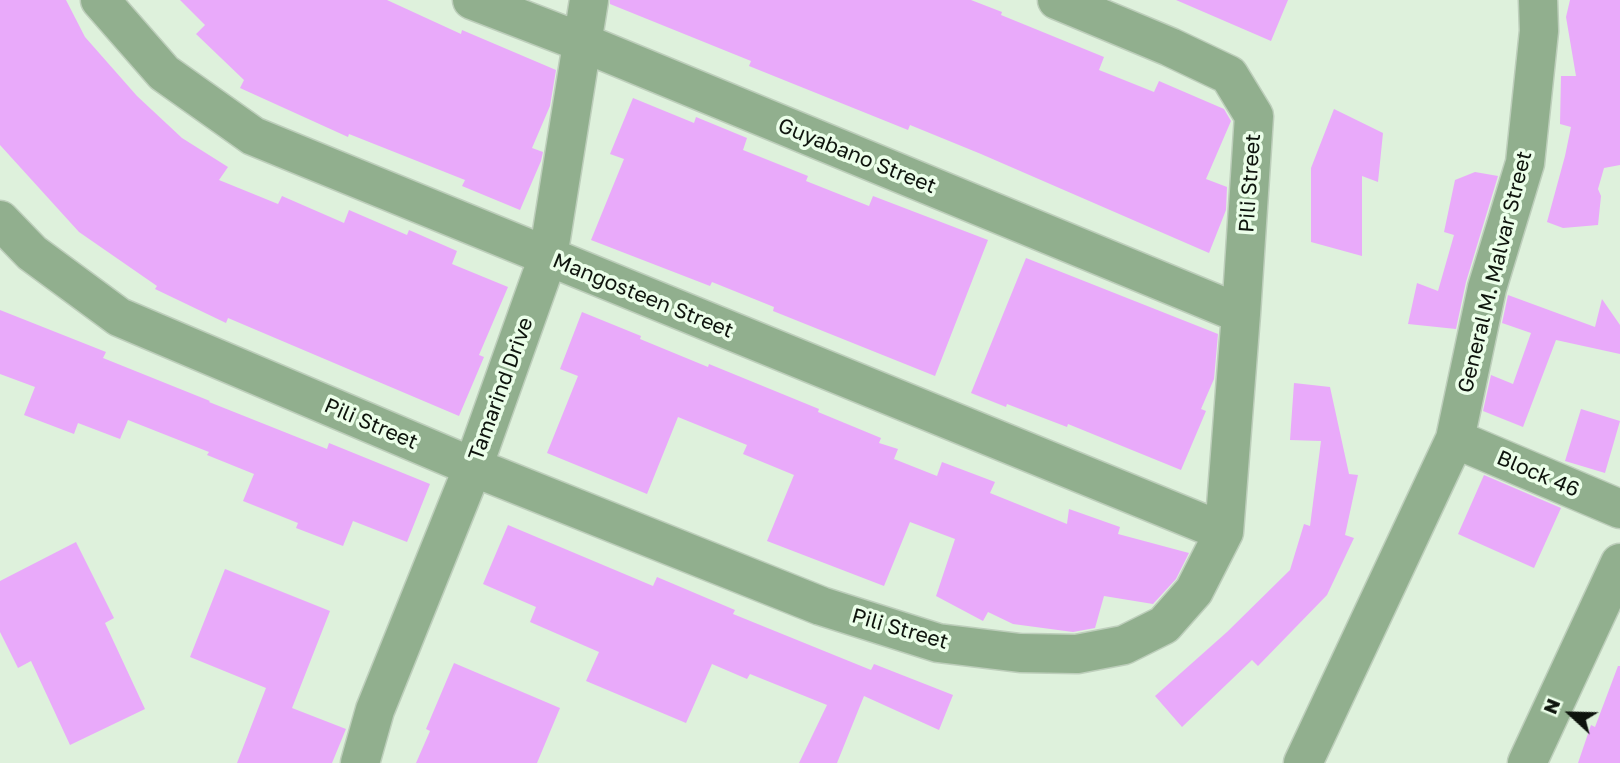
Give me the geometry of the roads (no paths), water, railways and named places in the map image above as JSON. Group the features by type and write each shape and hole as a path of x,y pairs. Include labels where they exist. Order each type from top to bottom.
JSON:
{"street":[{"name":"Mangosteen Street","path":"100,0 164,73 253,136 1224,532"},
{"name":"Guyabano Street","path":"472,0 581,42 1241,314"},
{"name":"Tamarind Drive","path":"360,763 376,710 473,467 548,257 589,0"},
{"name":"Pili Street","path":"0,220 32,253 119,317 473,467 821,606 939,643 1020,653 1077,654 1112,648 1124,645 1164,625 1194,591 1224,532 1254,116 1229,75 1057,0"},
{"name":"General M. Malvar Street","path":"1303,763 1455,439 1487,288 1525,163 1539,31 1538,0"},
{"name":"Block 46","path":"1455,439 1620,509"},
{"path":"1527,763 1620,563"}]}
